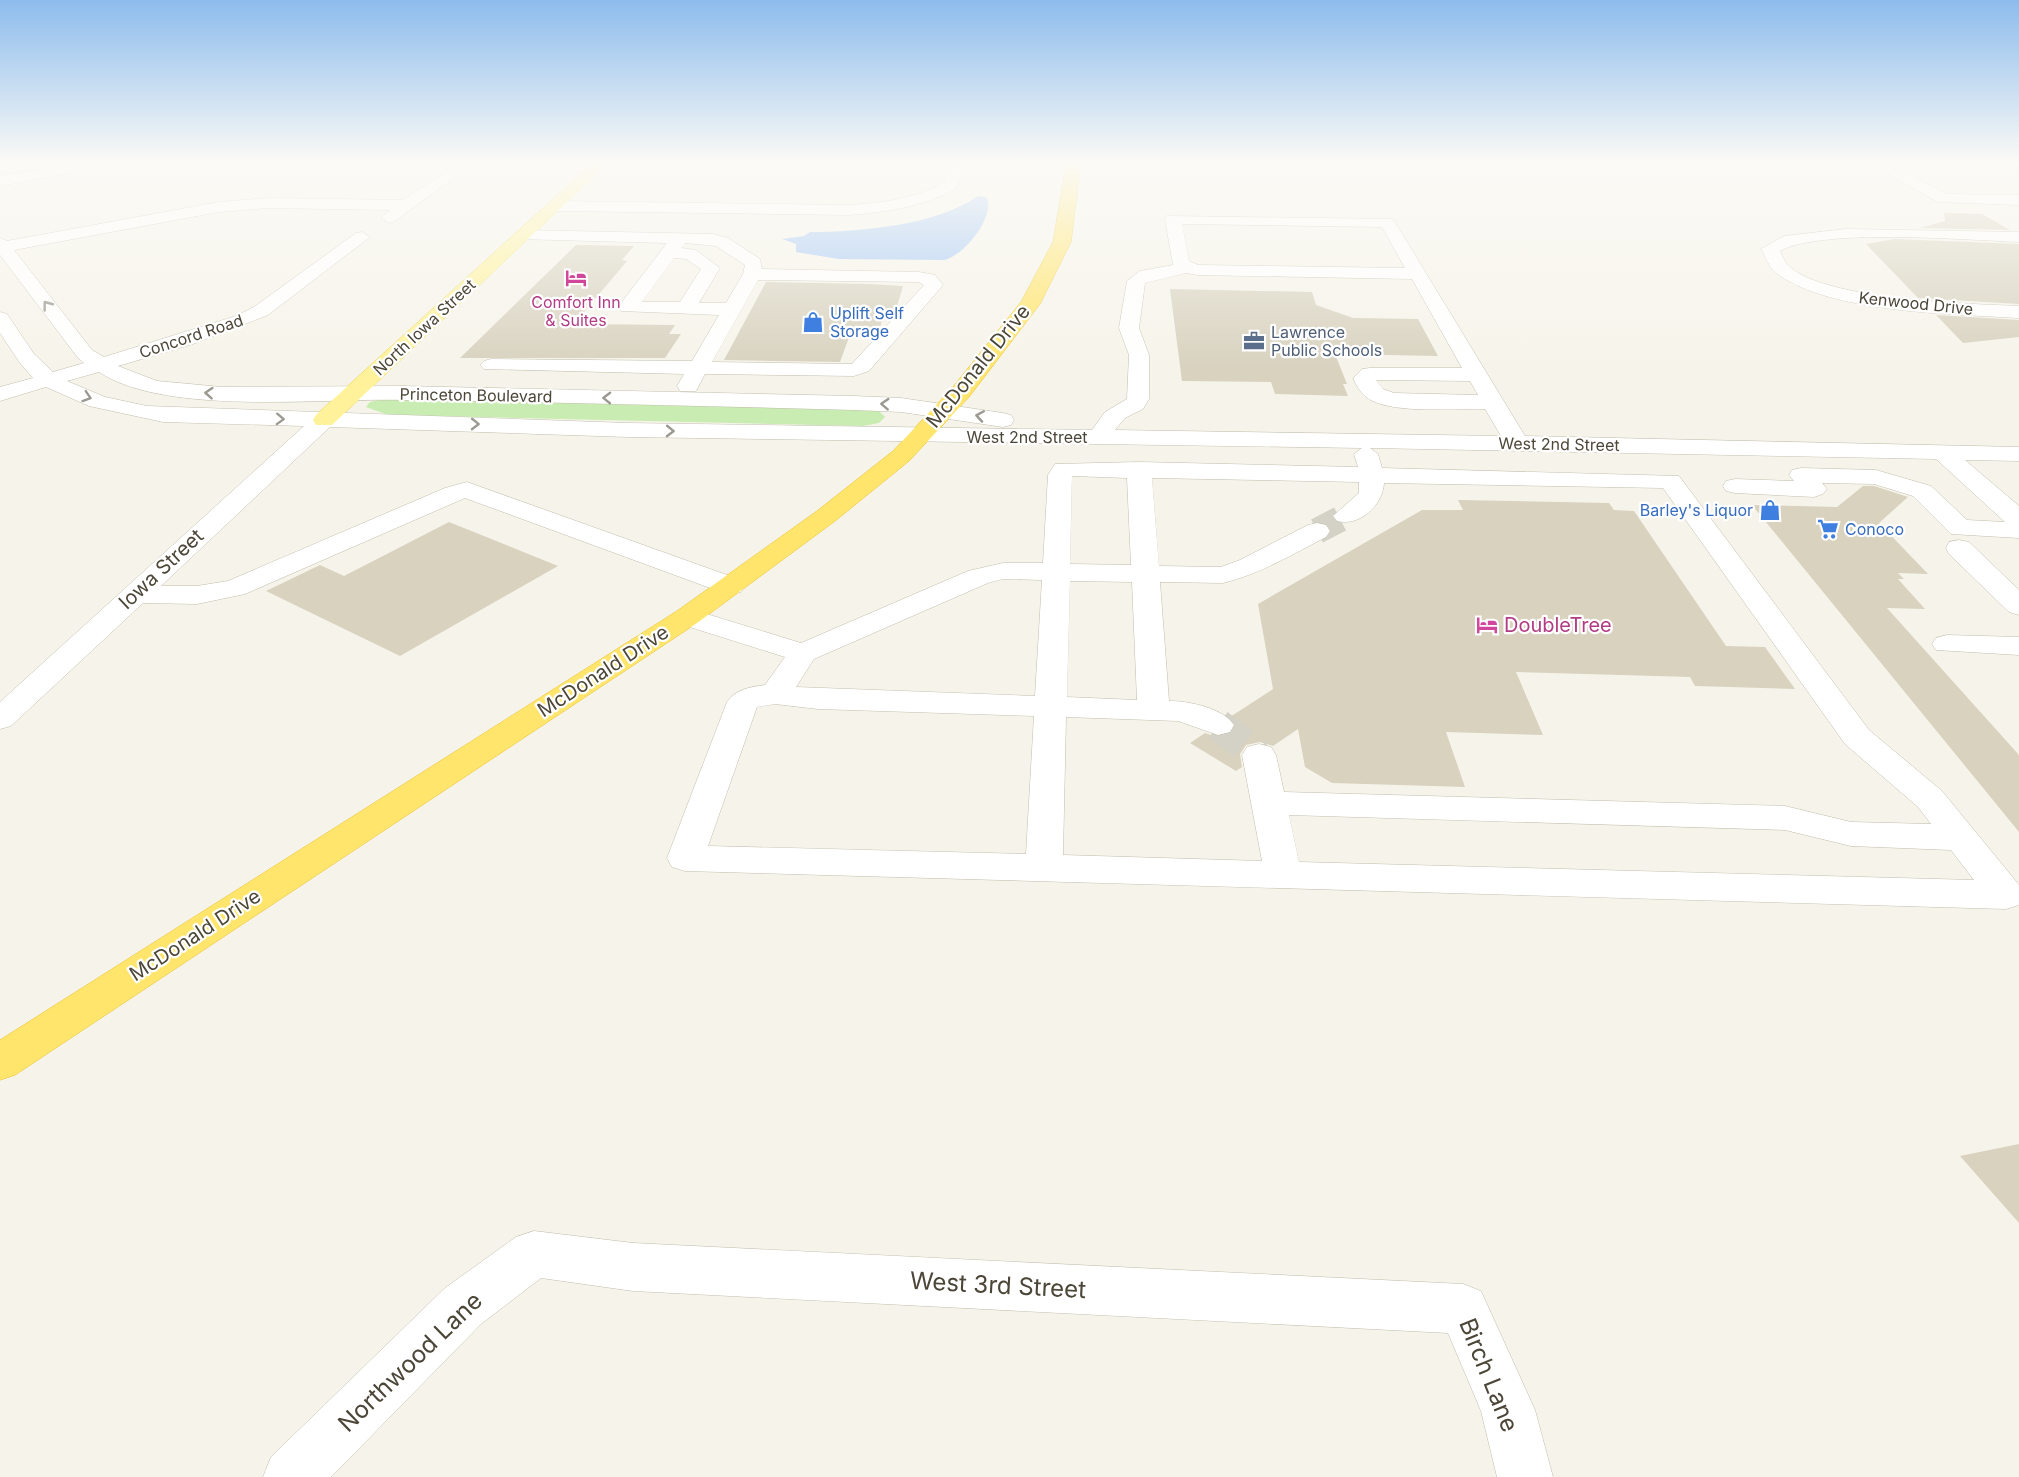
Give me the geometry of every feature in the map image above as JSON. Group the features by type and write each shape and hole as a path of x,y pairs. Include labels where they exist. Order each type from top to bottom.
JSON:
{"highway":[{"name":"McDonald Drive","path":"0,1062 687,617 836,508 901,456 944,411 1007,337 1030,304 1062,242 1065,230"}],"main road":[{"name":"North Iowa Street","path":"324,420 529,230"}],"street":[{"path":"1,245 87,230"},
{"path":"1175,230 1180,262 1185,267 1198,270 1418,274"},
{"path":"1392,230 1517,443"},
{"path":"1752,239 1773,244 1786,238 1832,234 2019,237"},
{"path":"523,235 680,238 722,242 754,262 752,274 680,399"},
{"name":"Concord Road","path":"0,394 186,340 243,320 261,311 362,237"},
{"path":"680,238 628,307 732,309"},
{"name":"Kenwood Drive","path":"1773,244 1770,256 1781,269 1851,301 2019,312"},
{"name":"Princeton Boulevard","path":"1,245 85,354 99,365 133,381 185,391 864,403 944,411"},
{"path":"669,253 690,254 711,268 686,308"},
{"path":"1099,437 1108,419 1118,410 1135,404 1138,399 1139,355 1129,328 1136,281 1141,276 1177,272 1185,267"},
{"path":"491,365 854,370 862,367 934,285 929,279 919,277 752,274"},
{"name":"Princeton Boulevard","path":"0,318 29,361 50,379 84,397 138,411 196,417 919,436"},
{"path":"1477,375 1383,373 1370,374 1364,378 1369,390 1378,397 1394,400 1493,402"},
{"name":"West 2nd Street","path":"944,411 1099,437"},
{"name":"Iowa Street","path":"0,719 324,420"},
{"name":"West 2nd Street","path":"919,436 1517,443 2019,454"},
{"path":"1346,516 1355,511 1371,495 1372,474 1361,441"},
{"path":"1625,446 1651,481"},
{"path":"1735,486 1814,489 1778,449"},
{"path":"1942,452 2019,520"},
{"path":"1044,868 1051,706 1060,475 1064,469 1670,481 1857,737 1930,799 2006,896 685,858 737,712 743,702 753,696 775,694 818,699 1051,706 1182,711 1218,725"},
{"path":"1139,469 1154,710"},
{"path":"1801,475 1876,477 1922,491 1960,528 2019,530"},
{"path":"134,594 197,595 235,588 454,493 467,490 731,586"},
{"path":"775,694 803,653 978,577 1003,571 1223,575 1250,566 1317,531"},
{"path":"1959,548 2014,598"},
{"path":"687,617 803,653"},
{"path":"1947,644 2019,646"},
{"path":"1259,755 1283,875"},
{"path":"1270,803 1785,818 1851,834 1961,838"},
{"name":"West 3rd Street","path":"534,1254 633,1268 1463,1308"},
{"name":"Northwood Lane","path":"291,1477 463,1306 534,1254"},
{"name":"Birch Lane","path":"1463,1308 1508,1410 1525,1477"}],"green space":[{"path":"384,399 869,410 879,411 885,417 879,423 863,426 388,415 366,407 370,402"}],"water":[{"path":"979,230 959,252 944,260 839,259 796,252 796,244 782,239 804,236 810,232"}],"building":[{"path":"1895,239 2019,244 2019,304 1918,298 1866,244"},
{"path":"576,245 634,246 622,260 627,261 574,324 675,325 669,334 681,334 665,358 460,358"},
{"name":"Uplift Self Storage","path":"766,282 903,286 895,313 884,315 879,330 852,329 840,362 724,360"},
{"name":"Lawrence Public Schools","path":"1170,289 1312,292 1316,305 1353,318 1418,319 1438,356 1335,354 1347,384 1343,384 1348,396 1275,394 1271,382 1182,381"},
{"path":"1936,315 2019,320 2019,337 1963,343"},
{"path":"1863,486 1874,486 1908,497 1879,523 1928,574 1898,573 1904,579 1898,579 1925,609 1887,608 2019,755 2019,832 1752,505 1837,507"},
{"name":"DoubleTree","path":"1458,500 1609,503 1614,510 1634,511 1726,646 1765,647 1795,689 1695,686 1690,677 1516,672 1543,735 1446,732 1465,787 1332,783 1305,767 1298,729 1273,746 1260,742 1246,745 1240,754 1242,767 1236,771 1190,743 1205,733 1217,737 1231,734 1236,725 1230,717 1273,689 1258,604 1422,510 1463,510"},
{"path":"449,522 558,566 400,656 266,591 320,565 344,576"},
{"path":"2019,1144 2019,1223 1960,1156"}],"tunnel":[{"path":"1317,531 1346,516"},
{"path":"1218,725 1259,755"}],"place":[{"name":"Comfort Inn & Suites","path":"576,278"},
{"name":"Uplift Self Storage","path":"813,322"},
{"name":"Lawrence Public Schools","path":"1254,341"},
{"name":"Barley's Liquor","path":"1770,510"},
{"name":"Conoco","path":"1828,529"},
{"name":"DoubleTree","path":"1487,625"}]}
